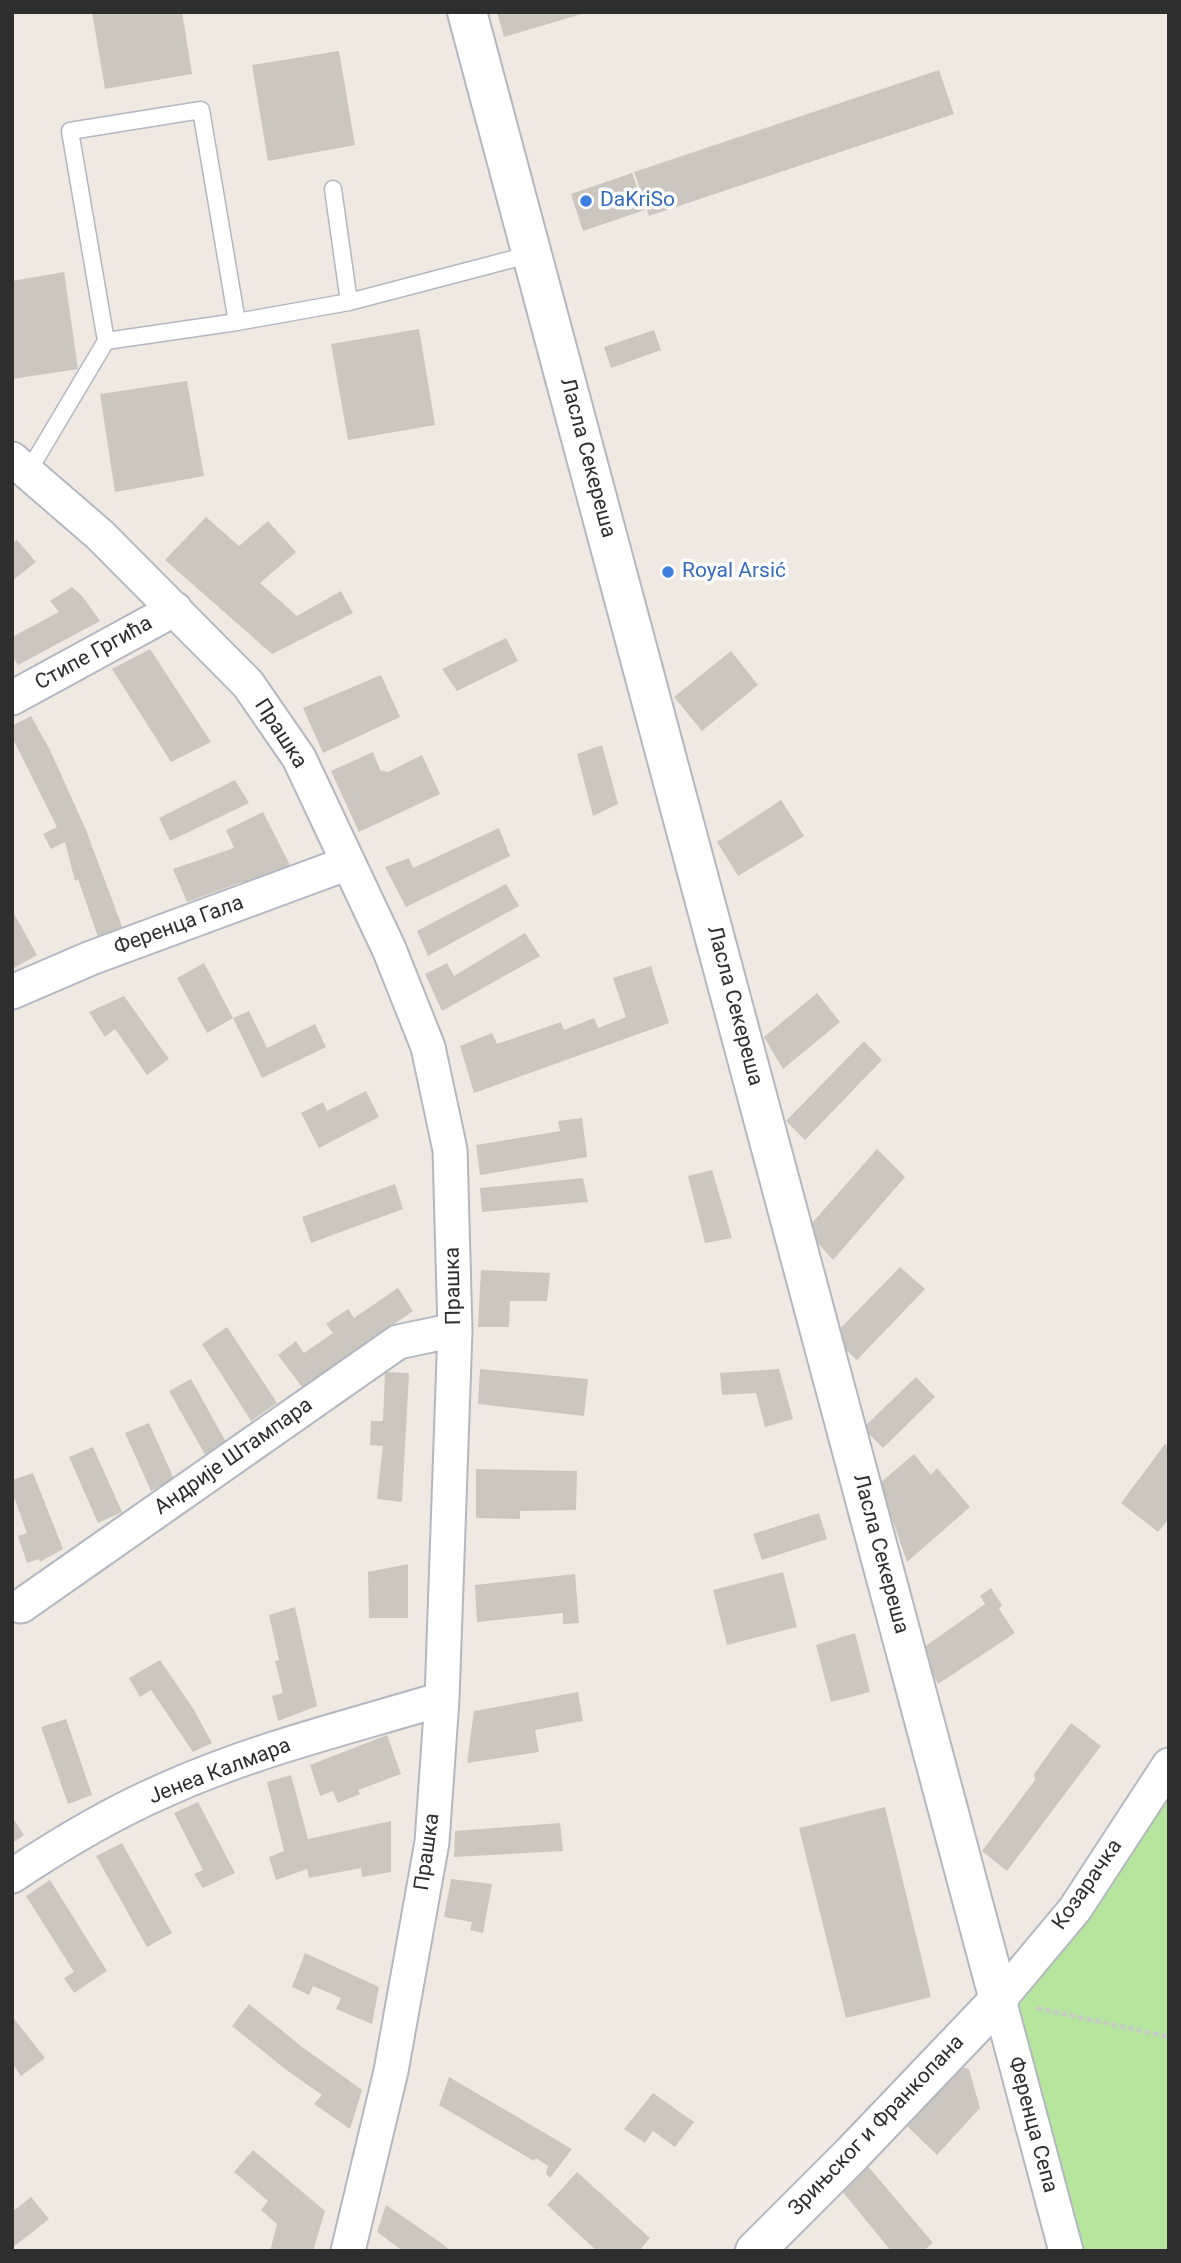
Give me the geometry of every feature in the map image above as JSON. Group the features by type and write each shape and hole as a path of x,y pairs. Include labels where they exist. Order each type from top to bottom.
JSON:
{"street":[{"name":"Ласла Секереша","path":"467,12 999,2000"},
{"name":"Прашка","path":"20,465 100,534 248,684 299,758 389,949 428,1047 450,1150 455,1330 442,1699 432,1842 391,2071 348,2251"},
{"name":"Стипе Гргића","path":"12,698 175,609"},
{"name":"Ференца Гала","path":"12,992 91,958 348,863"},
{"name":"Андрије Штампара","path":"21,1606 398,1342 455,1330"},
{"name":"Јенеа Калмара","path":"12,1876 55,1847 164,1790 266,1752 442,1699"},
{"name":"Козарачка","path":"999,2000 1075,1909 1169,1765"},
{"name":"Зрињског и Франкопана","path":"755,2251 999,2000"},
{"name":"Ференца Сепа","path":"999,2000 1066,2251"}],"lane":[{"path":"20,465 106,341 70,131 201,110 237,322"},
{"path":"332,189 349,302"},
{"path":"106,341 349,302 532,254"}],"path":[{"path":"999,2000 1169,2036"}],"green space":[{"path":"1169,1765 1169,2251 1061,2251 999,2000"}],"building":[{"path":"92,12 182,12 192,74 105,89"},
{"path":"497,12 585,12 585,13 504,37"},
{"path":"339,51 355,145 268,161 252,65"},
{"path":"939,70 954,114 649,216 634,172"},
{"path":"632,173 645,210 583,231 571,194"},
{"path":"64,272 78,369 12,379 12,281"},
{"path":"419,329 435,425 348,440 331,344"},
{"path":"654,330 661,350 611,368 604,347"},
{"path":"187,381 204,476 115,492 100,394"},
{"path":"206,517 239,546 268,521 296,552 260,583 297,616 341,591 353,613 272,654 165,560"},
{"path":"17,540 36,562 12,581 12,543"},
{"path":"72,587 83,597 100,621 18,665 12,656 12,637 59,612 50,601"},
{"path":"506,638 518,661 457,691 442,669"},
{"path":"150,649 211,742 171,762 112,669"},
{"path":"731,651 758,685 702,731 674,697"},
{"path":"381,675 400,717 323,753 303,708"},
{"path":"31,716 50,750 86,830 123,929 99,940 78,879 75,881 65,842 51,849 43,834 57,827 12,737 12,726"},
{"path":"602,745 618,804 593,816 577,754"},
{"path":"373,752 380,770 388,772 422,755 440,794 359,832 331,771"},
{"path":"235,780 249,803 170,841 159,818"},
{"path":"781,800 804,836 738,876 717,842"},
{"path":"263,812 290,865 244,886 242,882 187,902 173,869 234,848 226,830"},
{"path":"499,828 510,856 406,907 385,867 409,858 413,868"},
{"path":"506,884 519,906 428,956 417,931"},
{"path":"12,910 37,955 12,969"},
{"path":"525,933 540,956 442,1011 425,974 447,963 454,976"},
{"path":"204,963 233,1018 207,1033 177,978"},
{"path":"651,966 669,1023 474,1093 460,1046 492,1033 497,1044 561,1022 564,1030 594,1018 598,1028 626,1017 613,978"},
{"path":"817,993 840,1022 783,1069 764,1037"},
{"path":"124,996 169,1059 147,1075 115,1029 105,1037 89,1012"},
{"path":"249,1011 267,1048 315,1024 326,1047 262,1078 233,1018"},
{"path":"864,1041 882,1060 805,1140 786,1121"},
{"path":"366,1091 379,1117 319,1148 301,1113 323,1102 327,1111"},
{"path":"582,1118 587,1157 480,1175 476,1145 560,1131 558,1121"},
{"path":"877,1149 905,1177 833,1260 806,1230"},
{"path":"712,1170 732,1238 705,1243 688,1176"},
{"path":"583,1178 588,1202 482,1212 480,1188"},
{"path":"395,1184 403,1209 311,1243 302,1217"},
{"path":"900,1267 925,1289 857,1360 832,1337"},
{"path":"481,1270 550,1273 547,1301 510,1301 509,1327 478,1327"},
{"path":"398,1288 413,1311 302,1387 278,1355 296,1341 304,1353 333,1333 326,1324 348,1309 354,1318"},
{"path":"227,1327 277,1403 251,1421 202,1344"},
{"path":"480,1369 588,1379 584,1416 478,1404"},
{"path":"779,1369 793,1419 765,1427 756,1393 722,1395 720,1373"},
{"path":"385,1372 409,1373 402,1502 377,1499 383,1446 370,1445 371,1421 383,1421"},
{"path":"916,1377 935,1397 883,1448 863,1428"},
{"path":"191,1379 227,1444 207,1458 169,1391"},
{"path":"149,1423 174,1479 151,1491 125,1433"},
{"path":"1165,1444 1169,1447 1169,1519 1158,1532 1121,1503"},
{"path":"93,1447 122,1512 98,1523 69,1457"},
{"path":"914,1454 931,1475 937,1468 970,1507 907,1562 880,1483"},
{"path":"476,1469 577,1471 576,1510 520,1511 520,1519 476,1518"},
{"path":"33,1473 63,1549 40,1562 39,1559 27,1563 18,1536 27,1533 12,1492 12,1480"},
{"path":"819,1513 827,1539 762,1560 753,1534"},
{"path":"408,1564 408,1618 369,1618 368,1572"},
{"path":"783,1572 797,1627 727,1645 713,1590"},
{"path":"575,1574 579,1623 563,1624 563,1613 477,1622 475,1585"},
{"path":"991,1588 1002,1605 999,1609 1015,1633 938,1684 920,1650 985,1604 980,1596"},
{"path":"295,1607 317,1706 278,1721 272,1696 283,1693 275,1661 279,1660 269,1615"},
{"path":"855,1633 870,1692 831,1702 816,1645"},
{"path":"160,1660 194,1710 212,1743 193,1752 151,1690 140,1697 129,1678"},
{"path":"578,1692 583,1721 535,1730 539,1752 467,1763 474,1711"},
{"path":"66,1719 92,1795 68,1804 41,1727"},
{"path":"1071,1723 1101,1746 1007,1871 982,1851 1035,1780 1034,1774"},
{"path":"387,1735 401,1774 358,1790 360,1794 338,1803 333,1791 320,1796 310,1765"},
{"path":"291,1775 308,1839 391,1821 391,1872 362,1877 361,1868 309,1878 307,1869 276,1880 269,1857 284,1851 267,1782"},
{"path":"198,1802 235,1873 203,1888 194,1874 203,1870 174,1813"},
{"path":"885,1807 931,1997 846,2018 799,1828"},
{"path":"12,1817 24,1835 12,1843"},
{"path":"560,1823 563,1851 454,1857 455,1831"},
{"path":"122,1843 172,1933 147,1947 96,1856"},
{"path":"451,1879 492,1884 483,1933 470,1930 472,1922 444,1917"},
{"path":"50,1880 107,1971 74,1993 64,1978 74,1972 26,1896"},
{"path":"305,1953 379,1987 372,2024 336,2009 341,1998 313,1986 309,1995 292,1987"},
{"path":"249,2004 362,2090 350,2129 314,2104 322,2095 232,2026"},
{"path":"12,2016 45,2058 21,2076 12,2063"},
{"path":"957,2066 969,2069 980,2108 937,2155 904,2123"},
{"path":"449,2077 572,2149 550,2178 546,2174 548,2166 536,2158 534,2161 439,2105"},
{"path":"653,2093 694,2122 675,2147 653,2131 645,2143 624,2129"},
{"path":"253,2150 325,2211 313,2251 270,2251 277,2224 261,2210 268,2201 234,2172"},
{"path":"866,2164 933,2243 923,2251 891,2251 842,2191"},
{"path":"577,2172 650,2238 639,2251 597,2251 547,2205"},
{"path":"31,2197 49,2219 12,2248 12,2212"},
{"path":"386,2205 451,2251 403,2251 377,2232"}],"place":[{"name":"DaKriSo","path":"586,201"},
{"name":"Royal Arsić","path":"668,572"}]}
